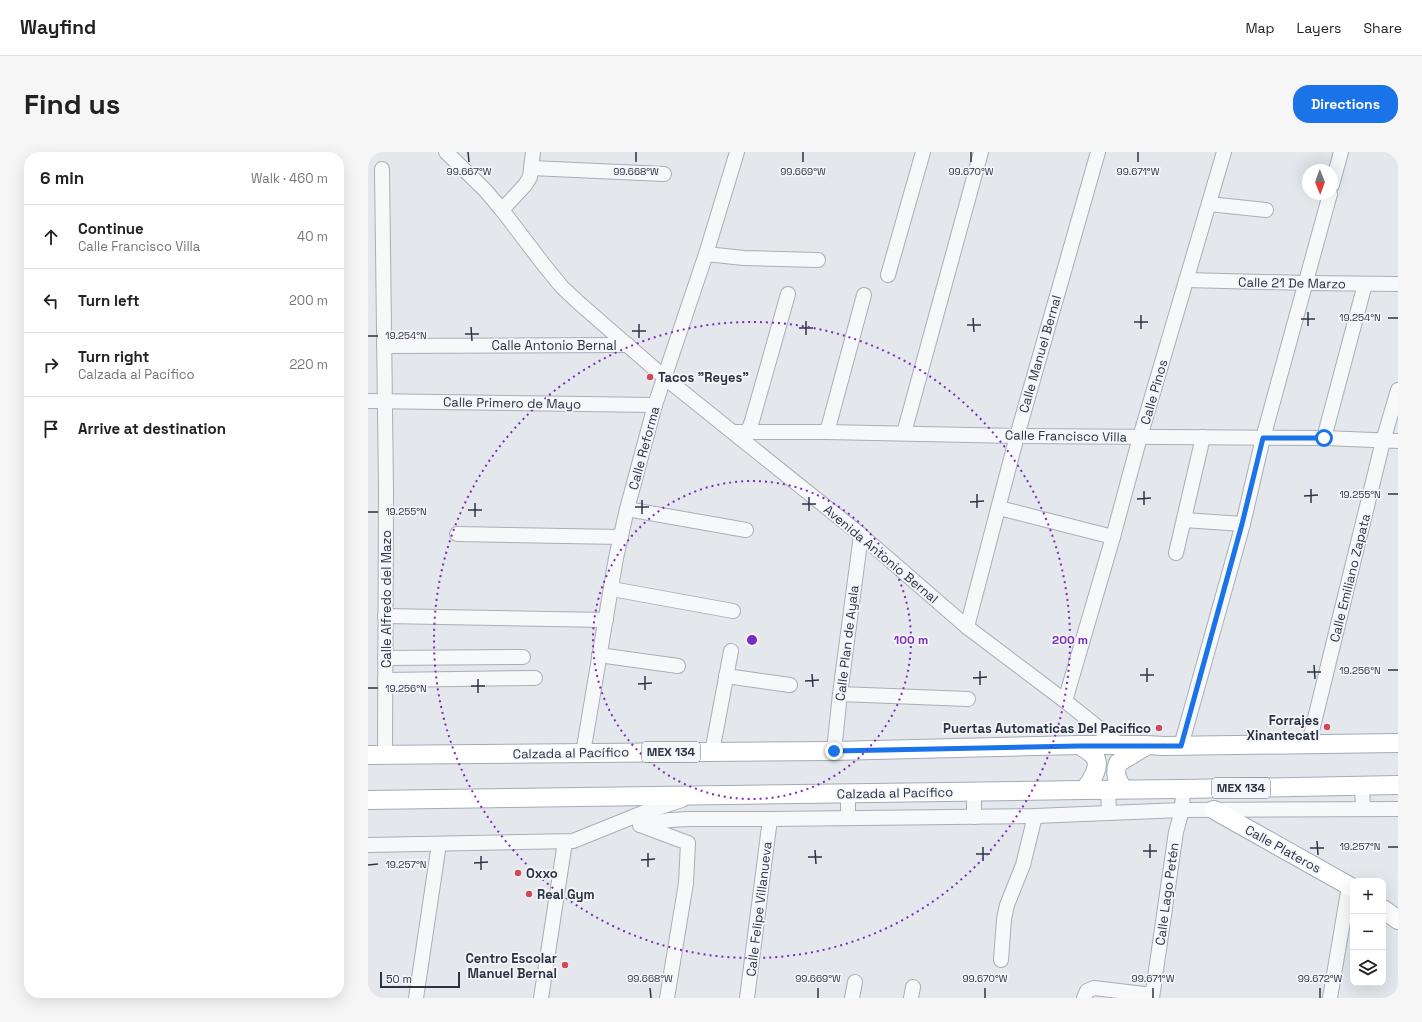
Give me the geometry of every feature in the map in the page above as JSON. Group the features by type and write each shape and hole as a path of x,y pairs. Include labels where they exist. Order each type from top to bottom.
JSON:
{"main road":[{"name":"Calzada al Pacífico","path":"377,755 834,751 1146,745 1181,746 1309,743 1398,743"},
{"path":"1116,789 1118,763 1146,745"},
{"path":"1079,746 1094,755 1097,767 1090,783 1084,790"},
{"name":"Calzada al Pacífico","path":"368,800 1116,789 1182,790 1398,785"},
{"name":"Calle Plateros","path":"1214,810 1350,886"},
{"path":"1386,911 1398,920"}],"street":[{"name":"Avenida Antonio Bernal","path":"446,152 481,186 502,210 531,249 562,286 579,303 664,377 861,535 967,627 1065,701 1120,746"},
{"path":"502,210 525,185 530,177 533,152"},
{"name":"Calle Reforma","path":"583,753 599,655 627,509 655,405 706,254 737,152"},
{"path":"888,275 923,152"},
{"path":"904,433 981,152"},
{"name":"Calle Manuel Bernal","path":"967,627 1017,436 1098,152"},
{"name":"Calle Pinos","path":"1065,701 1113,537 1140,437 1210,204 1224,152"},
{"path":"1338,164 1341,152"},
{"path":"531,168 664,174"},
{"name":"Calle Alfredo del Mazo","path":"377,755 385,680 386,616 382,170"},
{"path":"1181,746 1328,200"},
{"path":"1210,204 1266,210"},
{"path":"706,254 744,258 818,260"},
{"name":"Calle 21 De Marzo","path":"1186,280 1398,284"},
{"path":"1324,438 1364,284"},
{"path":"748,431 788,294"},
{"path":"826,432 864,294"},
{"name":"Calle Antonio Bernal","path":"384,346 628,345"},
{"name":"Calle Emiliano Zapata","path":"1309,743 1383,441 1398,390"},
{"name":"Calle Primero de Mayo","path":"368,401 655,405"},
{"name":"Calle Francisco Villa","path":"733,432 1324,438 1398,441"},
{"path":"1176,553 1203,437"},
{"path":"998,508 1113,537"},
{"path":"627,509 746,530"},
{"path":"1184,520 1242,524"},
{"path":"457,534 621,537"},
{"name":"Calle Plan de Ayala","path":"834,751 861,535"},
{"path":"612,589 732,611"},
{"path":"386,616 606,620"},
{"path":"712,752 731,651"},
{"path":"599,655 678,666"},
{"path":"385,658 523,657"},
{"path":"726,676 790,685"},
{"path":"385,680 535,678"},
{"path":"840,694 968,699"},
{"path":"1362,786 1363,809"},
{"path":"1109,813 1116,789"},
{"name":"Calle Lago Petén","path":"1152,996 1176,832 1182,810 1182,790"},
{"path":"974,792 974,817"},
{"path":"848,793 848,818"},
{"path":"368,845 566,842 580,839 626,819 694,796"},
{"path":"640,825 670,820 690,819 1035,816 1182,810 1398,809"},
{"path":"1001,960 1004,919 1007,905 1022,865 1035,816"},
{"path":"626,819 688,843 686,883 667,998"},
{"name":"Calle Felipe Villanueva","path":"747,998 770,819"},
{"path":"541,998 566,842"},
{"path":"416,998 439,844"},
{"path":"1330,998 1350,892"},
{"path":"852,998 855,982"},
{"path":"1084,998 1087,991 1094,988 1152,996"}],"place":[{"name":"Tacos \"Reyes\"","path":"650,377"},
{"name":"Forrajes Xinantecatl","path":"1327,727"},
{"name":"Puertas Automaticas Del Pacifico","path":"1159,728"},
{"name":"Oxxo","path":"518,873"},
{"name":"Real Gym","path":"529,894"},
{"name":"Centro Escolar Manuel Bernal","path":"565,965"}],"route":[{"path":"834,751 975,747 1181,746 1242,524 1263,438 1324,438"}]}
